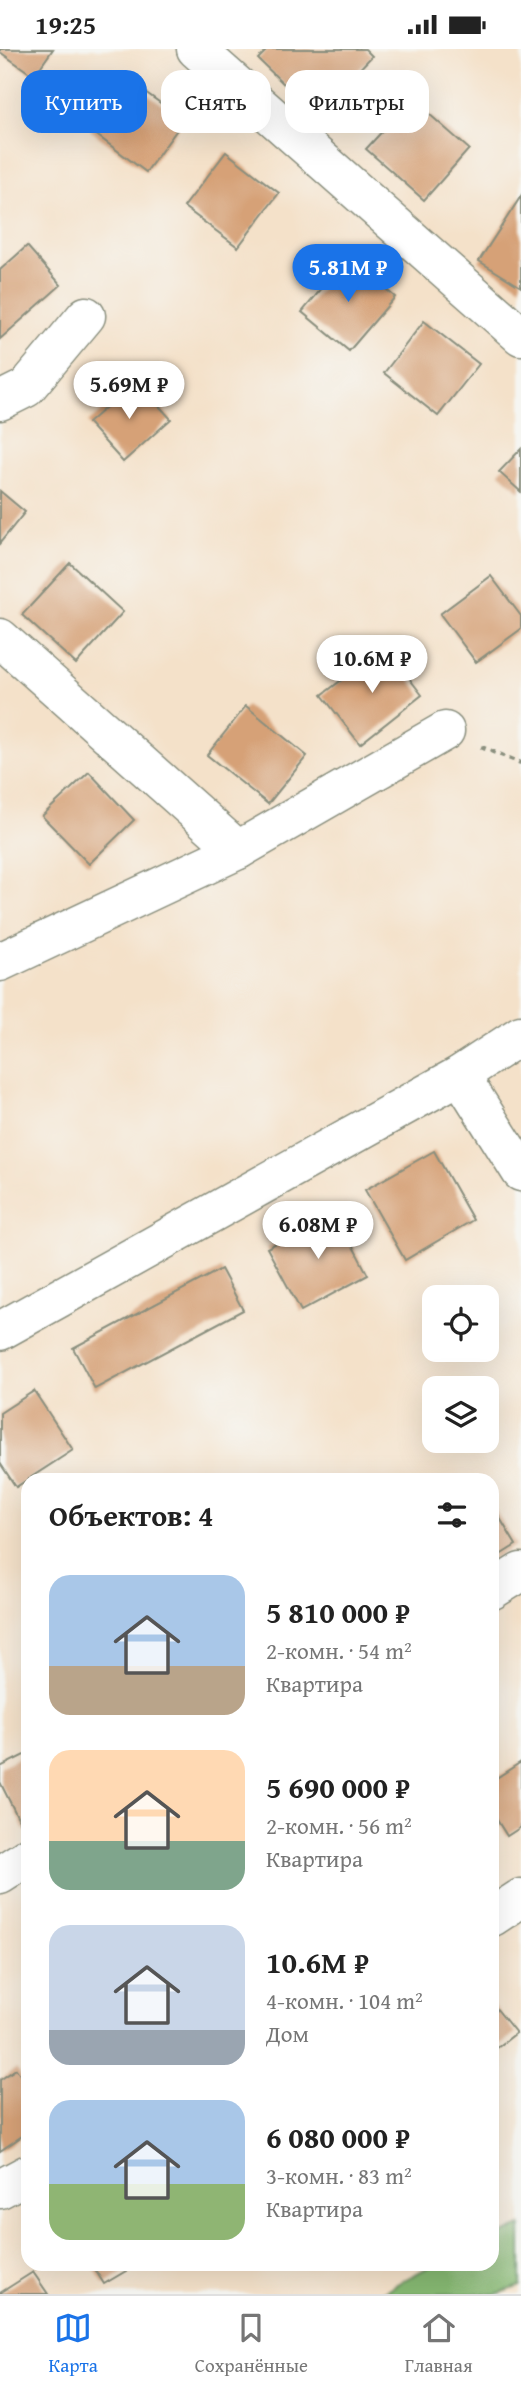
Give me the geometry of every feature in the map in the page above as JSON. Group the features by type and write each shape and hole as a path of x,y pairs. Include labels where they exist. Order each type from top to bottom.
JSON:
{"street":[{"path":"196,49 521,336"},
{"path":"0,401 26,388 86,316"},
{"path":"0,638 238,850"},
{"path":"0,962 238,850 444,731"},
{"path":"0,1331 460,1075 521,1035"},
{"path":"460,1075 521,1172"},
{"path":"499,1586 521,1572"},
{"path":"0,1875 21,1862"},
{"path":"499,1912 521,1898"},
{"path":"0,2189 21,2178"}],"green space":[{"path":"521,2226 521,2286 496,2294 379,2294 421,2271 499,2271 499,2236"}],"building":[{"path":"0,49 53,49 38,70 26,70 0,52"},
{"path":"268,49 365,49 372,56 359,70 285,70 285,85 258,59"},
{"path":"147,93 161,103 161,133 174,133 146,172 94,133 147,133"},
{"path":"429,114 469,149 424,200 366,149 381,133 429,133"},
{"path":"226,152 279,193 238,247 184,207"},
{"path":"521,196 521,287 479,261"},
{"path":"27,246 61,285 0,339 0,270"},
{"path":"348,257 395,297 349,351 302,312"},
{"path":"424,321 479,364 438,416 384,373"},
{"path":"136,381 171,419 123,462 88,423"},
{"path":"521,449 521,492 499,472"},
{"path":"0,491 25,512 0,543"},
{"path":"70,563 123,612 76,664 22,615"},
{"path":"491,576 521,616 521,629 476,662 440,614"},
{"path":"385,647 422,695 360,744 322,695"},
{"path":"246,706 307,756 268,804 207,755"},
{"path":"89,772 134,820 89,864 42,816"},
{"path":"434,1151 473,1220 405,1260 365,1190"},
{"path":"335,1212 368,1275 301,1311 267,1248"},
{"path":"221,1269 243,1310 95,1389 73,1348"},
{"path":"34,1391 73,1450 38,1473 21,1473 21,1484 16,1487 0,1463 0,1413"},
{"path":"499,1517 516,1545 499,1556"},
{"path":"21,1756 21,1824 0,1782 0,1767"},
{"path":"521,1762 521,1827 507,1836 499,1823 499,1776"},
{"path":"499,2012 516,2033 499,2046"},
{"path":"16,2069 21,2076 21,2137 0,2151 0,2080"},
{"path":"96,2271 126,2271 104,2284"},
{"path":"33,2272 48,2294 0,2294 0,2293"}]}
